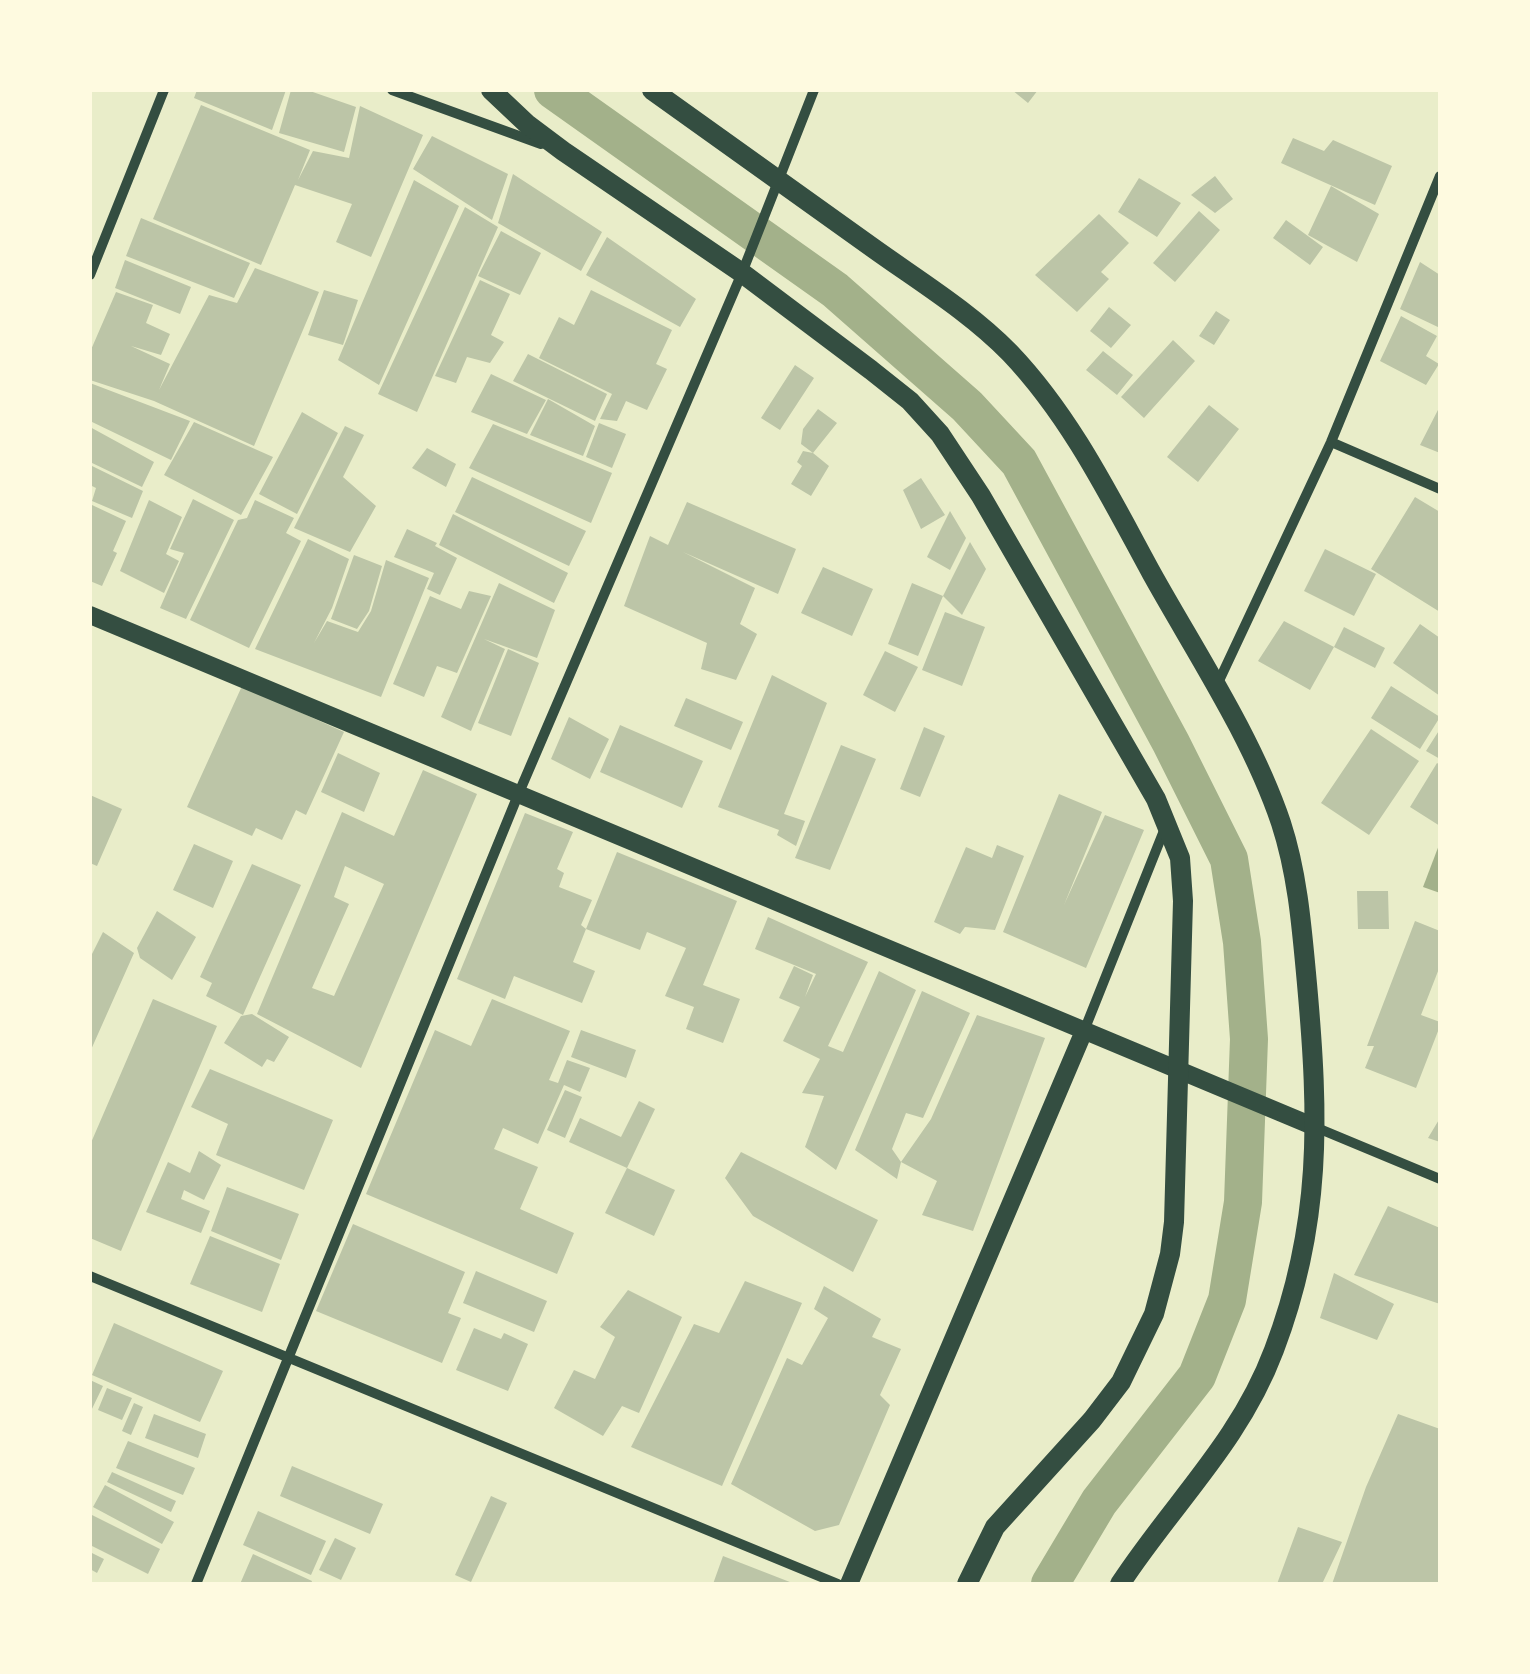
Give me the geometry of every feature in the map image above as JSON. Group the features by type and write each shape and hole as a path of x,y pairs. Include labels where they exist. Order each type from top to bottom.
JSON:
{"main road":[{"path":"492,90 563,151 744,267 888,383 940,434 981,496 1167,823 1180,858 1183,901 1174,1222 1154,1314 1121,1382 996,1527 967,1584"},
{"path":"652,90 776,189 968,317 1030,376 1083,449 1215,688 1267,789 1291,859 1304,946 1305,1123 1312,1194 1299,1280 1274,1352 1233,1434 1120,1584"}],"street":[{"path":"90,275 164,90"},
{"path":"392,90 563,151"},
{"path":"196,1584 518,795 744,267 814,90"},
{"path":"1215,688 1331,442 1440,176"},
{"path":"1331,442 1440,488"},
{"path":"90,615 1440,1180"},
{"path":"850,1584 1084,1031 1167,823"},
{"path":"90,1276 838,1584"}],"shaded area":[{"path":"1440,845 1440,893 1423,887"}],"building":[{"path":"197,90 286,90 272,130 194,98"},
{"path":"291,90 307,90 356,107 344,152 279,133"},
{"path":"1012,90 1038,90 1028,103"},
{"path":"201,105 310,150 298,180 313,151 349,158 360,106 423,135 371,257 336,242 352,204 295,185 261,265 153,219"},
{"path":"432,136 508,174 492,220 413,169"},
{"path":"1293,138 1324,151 1333,140 1392,166 1375,205 1281,163"},
{"path":"513,174 602,232 581,271 498,223"},
{"path":"1215,176 1233,199 1215,213 1191,195"},
{"path":"1139,178 1181,203 1157,237 1118,212"},
{"path":"414,180 459,206 379,385 338,360"},
{"path":"1331,186 1379,214 1357,262 1308,235"},
{"path":"465,207 498,227 417,412 378,394"},
{"path":"1199,211 1220,230 1175,282 1153,263"},
{"path":"1099,214 1129,243 1101,272 1109,279 1077,312 1035,275"},
{"path":"141,218 250,263 234,298 126,256"},
{"path":"1286,220 1323,247 1310,265 1273,238"},
{"path":"501,231 541,253 520,295 478,276"},
{"path":"607,237 696,299 680,327 586,275"},
{"path":"125,260 191,287 180,314 115,288"},
{"path":"1420,262 1440,275 1440,328 1400,309"},
{"path":"255,268 319,292 254,446 154,401 90,380 90,352 116,292 153,305 146,323 170,334 161,355 131,346 170,364 159,390 209,295 237,303"},
{"path":"480,280 510,294 491,335 504,342 490,363 467,357 456,383 435,376"},
{"path":"324,290 358,300 343,345 308,335"},
{"path":"591,290 672,330 656,364 667,369 647,410 626,401 617,421 600,419 612,394 539,358 559,317 574,325"},
{"path":"1109,307 1131,325 1111,348 1090,331"},
{"path":"1216,311 1230,320 1214,345 1199,336"},
{"path":"1401,316 1437,336 1426,356 1439,364 1426,385 1380,361"},
{"path":"1173,340 1195,361 1144,418 1121,397"},
{"path":"1103,351 1133,375 1117,395 1086,370"},
{"path":"528,354 607,394 595,421 513,381"},
{"path":"795,365 814,378 780,430 761,418"},
{"path":"491,374 546,400 527,434 471,412"},
{"path":"90,383 190,421 171,460 90,421"},
{"path":"548,399 595,426 583,456 530,435"},
{"path":"1209,405 1239,429 1198,482 1167,457"},
{"path":"1440,406 1440,453 1420,445"},
{"path":"818,409 837,423 813,453 801,444 803,429"},
{"path":"302,412 338,433 297,514 259,494"},
{"path":"194,422 273,457 241,515 164,475"},
{"path":"599,423 626,434 612,468 586,457"},
{"path":"493,424 612,473 591,523 469,468"},
{"path":"345,426 364,435 343,477 376,506 350,552 294,528"},
{"path":"90,427 154,462 142,487 90,462"},
{"path":"427,448 456,464 446,487 412,468"},
{"path":"803,451 813,453 829,466 811,496 791,484 802,466 797,462"},
{"path":"90,465 143,491 132,518 92,501 96,488 90,485"},
{"path":"472,477 586,531 569,566 455,512"},
{"path":"921,478 945,515 921,529 903,490"},
{"path":"1415,497 1440,512 1440,612 1371,569"},
{"path":"193,499 234,520 186,619 160,608 184,553 170,549"},
{"path":"149,500 182,517 166,554 179,561 164,593 120,571"},
{"path":"255,500 294,518 286,533 301,541 249,648 190,620 238,520 247,518"},
{"path":"687,502 796,549 778,594 683,552 755,588 740,624 757,634 736,680 701,669 707,643 624,606 650,536 668,545"},
{"path":"92,505 126,521 102,586 90,581"},
{"path":"950,511 966,538 950,570 927,557"},
{"path":"453,514 568,573 554,603 439,545"},
{"path":"407,529 457,558 440,595 427,589 434,573 394,557"},
{"path":"308,539 349,559 332,608 314,643 327,621 358,632 371,611 386,560 429,578 381,697 255,649"},
{"path":"970,542 986,569 962,615 943,596"},
{"path":"1325,549 1376,574 1354,616 1304,591"},
{"path":"354,555 382,566 369,611 357,629 331,619"},
{"path":"823,567 873,589 852,636 801,613"},
{"path":"499,583 555,610 537,658 484,639 505,649 471,731 441,717"},
{"path":"912,583 943,596 918,656 888,644"},
{"path":"469,591 491,596 457,673 437,666 424,697 393,684 430,596 461,609"},
{"path":"945,612 985,627 962,686 922,670"},
{"path":"1284,621 1334,647 1310,690 1258,661"},
{"path":"1420,624 1440,638 1440,696 1393,663"},
{"path":"1344,627 1385,648 1375,668 1334,647"},
{"path":"508,649 539,663 511,736 478,723"},
{"path":"885,651 918,667 895,712 863,695"},
{"path":"772,675 827,703 784,814 805,821 796,846 777,835 779,830 718,807"},
{"path":"242,686 344,732 306,815 296,810 282,840 256,828 252,836 187,807"},
{"path":"1391,686 1440,717 1420,749 1371,718"},
{"path":"686,698 743,722 731,750 674,726"},
{"path":"569,717 609,739 590,779 551,759"},
{"path":"620,725 703,761 682,808 600,772"},
{"path":"924,727 945,736 920,797 900,789"},
{"path":"1371,729 1419,761 1369,835 1321,803"},
{"path":"1440,729 1440,759 1426,751"},
{"path":"841,745 876,759 830,870 795,858"},
{"path":"338,753 380,773 364,812 321,792"},
{"path":"1437,763 1440,765 1440,826 1410,807"},
{"path":"423,770 477,794 361,1068 257,1014 342,812 394,836","holes":["345,866 384,884 334,996 312,988 349,904 334,897"]},
{"path":"1059,794 1102,812 1064,905 1105,815 1144,830 1086,968 1003,932"},
{"path":"90,795 122,809 97,866 90,863"},
{"path":"525,813 573,832 557,869 564,873 559,887 592,900 581,925 586,929 573,962 595,971 582,1003 514,976 505,999 457,979"},
{"path":"194,844 233,861 213,908 173,890"},
{"path":"997,845 1024,856 995,930 965,927 960,934 934,922 966,847 992,858"},
{"path":"617,852 737,901 703,985 740,999 723,1043 686,1029 694,1007 665,996 686,948 647,932 640,950 586,929"},
{"path":"252,864 301,885 243,1015 206,996 212,983 200,977"},
{"path":"1357,891 1388,891 1389,929 1358,929"},
{"path":"157,911 196,937 172,980 140,958 137,948"},
{"path":"768,917 868,962 828,1046 843,1052 879,971 916,990 836,1170 805,1147 824,1096 802,1093 820,1059 783,1041 800,1007 779,998 794,966 813,975 805,997 816,974 755,949"},
{"path":"1415,921 1440,931 1440,966 1421,1015 1440,1022 1440,1026 1416,1088 1365,1068 1374,1046 1367,1046"},
{"path":"103,932 134,953 90,1052 90,958"},
{"path":"922,991 970,1013 923,1118 906,1113 892,1149 901,1162 897,1179 855,1150"},
{"path":"153,999 217,1026 121,1251 90,1238 90,1145"},
{"path":"492,999 570,1031 549,1080 558,1083 567,1060 590,1068 580,1092 564,1085 538,1144 503,1128 494,1149 538,1167 520,1209 574,1233 557,1274 366,1194 435,1030 471,1046"},
{"path":"252,1014 289,1037 274,1062 267,1059 262,1067 224,1043 241,1016"},
{"path":"977,1015 1045,1038 973,1231 922,1215 937,1181 901,1162 931,1119"},
{"path":"581,1030 636,1050 626,1078 571,1057"},
{"path":"210,1069 333,1120 304,1190 216,1155 228,1124 191,1107"},
{"path":"565,1090 582,1097 565,1138 547,1130"},
{"path":"639,1101 655,1109 627,1168 569,1142 580,1118 621,1137"},
{"path":"1440,1118 1440,1142 1428,1138"},
{"path":"199,1151 221,1165 204,1200 184,1190 181,1199 210,1211 201,1233 146,1212 168,1162 190,1173"},
{"path":"741,1152 878,1220 853,1272 753,1216 725,1178"},
{"path":"627,1168 675,1190 654,1236 605,1213"},
{"path":"227,1187 299,1214 281,1260 211,1231"},
{"path":"1388,1206 1440,1228 1440,1304 1354,1275"},
{"path":"353,1224 465,1272 448,1313 461,1318 442,1363 316,1311"},
{"path":"210,1236 280,1264 262,1312 190,1284"},
{"path":"476,1271 547,1301 534,1332 463,1303"},
{"path":"1334,1273 1394,1304 1377,1340 1320,1318"},
{"path":"745,1281 802,1303 722,1486 631,1447 694,1324 719,1333"},
{"path":"824,1286 881,1319 872,1337 901,1349 880,1395 890,1405 839,1525 815,1531 731,1484 787,1358 802,1365 828,1318 814,1309"},
{"path":"628,1290 682,1317 639,1413 622,1406 603,1436 554,1408 574,1370 595,1379 615,1337 600,1327"},
{"path":"114,1323 223,1371 200,1422 92,1375"},
{"path":"474,1328 501,1339 504,1333 528,1344 508,1391 456,1370"},
{"path":"90,1380 103,1386 90,1413"},
{"path":"107,1388 132,1398 122,1420 98,1410"},
{"path":"134,1403 143,1407 131,1435 122,1431"},
{"path":"154,1414 206,1434 198,1458 145,1438"},
{"path":"1398,1414 1440,1429 1440,1584 1332,1584 1366,1487"},
{"path":"128,1441 195,1468 183,1495 116,1468"},
{"path":"292,1466 383,1504 370,1534 280,1496"},
{"path":"112,1472 176,1501 171,1512 107,1482"},
{"path":"105,1485 174,1522 162,1544 93,1507"},
{"path":"491,1496 507,1503 471,1582 455,1575"},
{"path":"258,1511 326,1541 311,1575 243,1545"},
{"path":"90,1514 160,1549 148,1574 90,1545"},
{"path":"1298,1527 1342,1542 1322,1584 1277,1584"},
{"path":"335,1538 356,1548 341,1580 319,1570"},
{"path":"90,1552 104,1559 97,1573 90,1569"},
{"path":"253,1554 312,1581 311,1584 240,1584"},
{"path":"723,1556 795,1584 713,1584"}],"waterway":[{"path":"553,90 835,290 967,406 1019,462 1229,859 1242,942 1249,1039 1243,1202 1227,1300 1197,1376 1099,1502 1050,1584"}]}
